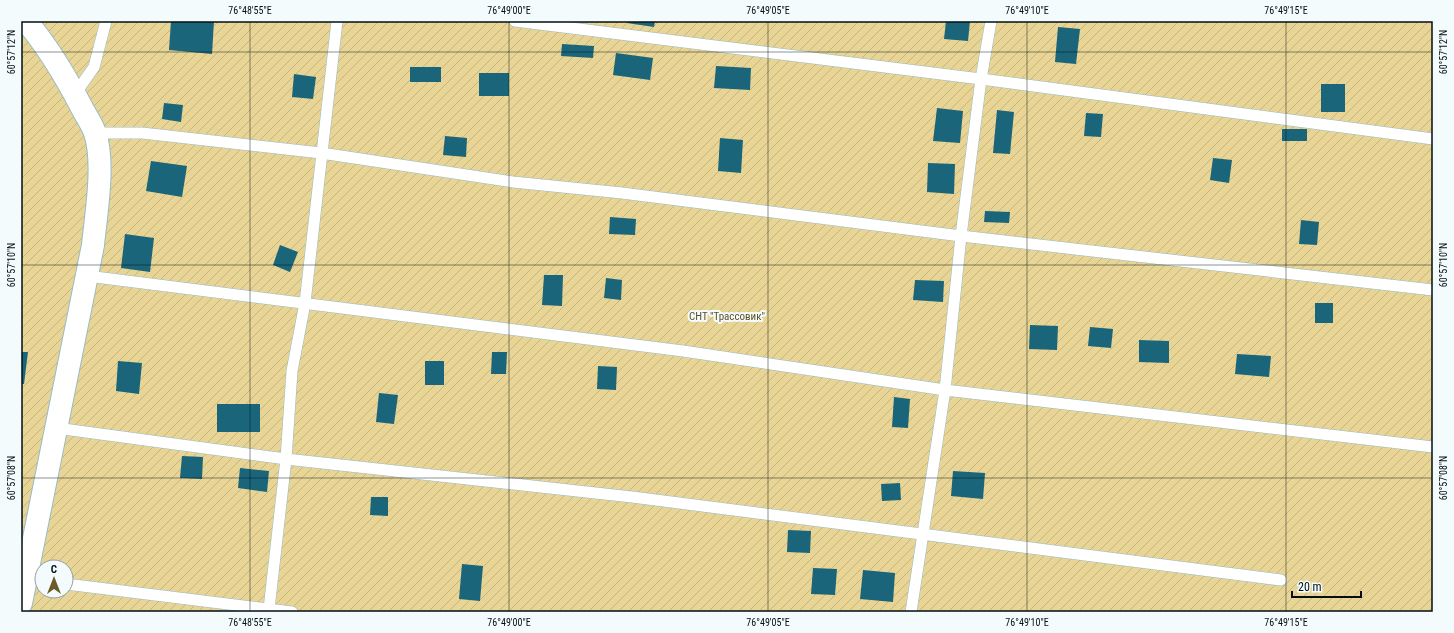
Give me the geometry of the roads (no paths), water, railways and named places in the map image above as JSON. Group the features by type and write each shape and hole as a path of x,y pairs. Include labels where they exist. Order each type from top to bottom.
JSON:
{"street":[{"path":"26,21 47,45 75,94 95,133 99,161 98,199 93,245 56,428 37,559"},
{"path":"21,603 34,580"}],"lane":[{"path":"75,94 94,67 106,21"},
{"path":"269,609 286,459 292,371 304,303 337,21"},
{"path":"515,21 981,79 1433,139"},
{"path":"911,612 945,390 961,236 981,79 991,21"},
{"path":"95,133 142,133 321,153 513,182 629,194 961,236 1433,290"},
{"path":"87,276 684,351 945,390 1433,447"},
{"path":"56,428 286,459 632,497 1281,580"},
{"path":"74,585 292,612"}],"park label":[{"name":"СНТ \"Трассовик\"","path":"727,316"}]}
